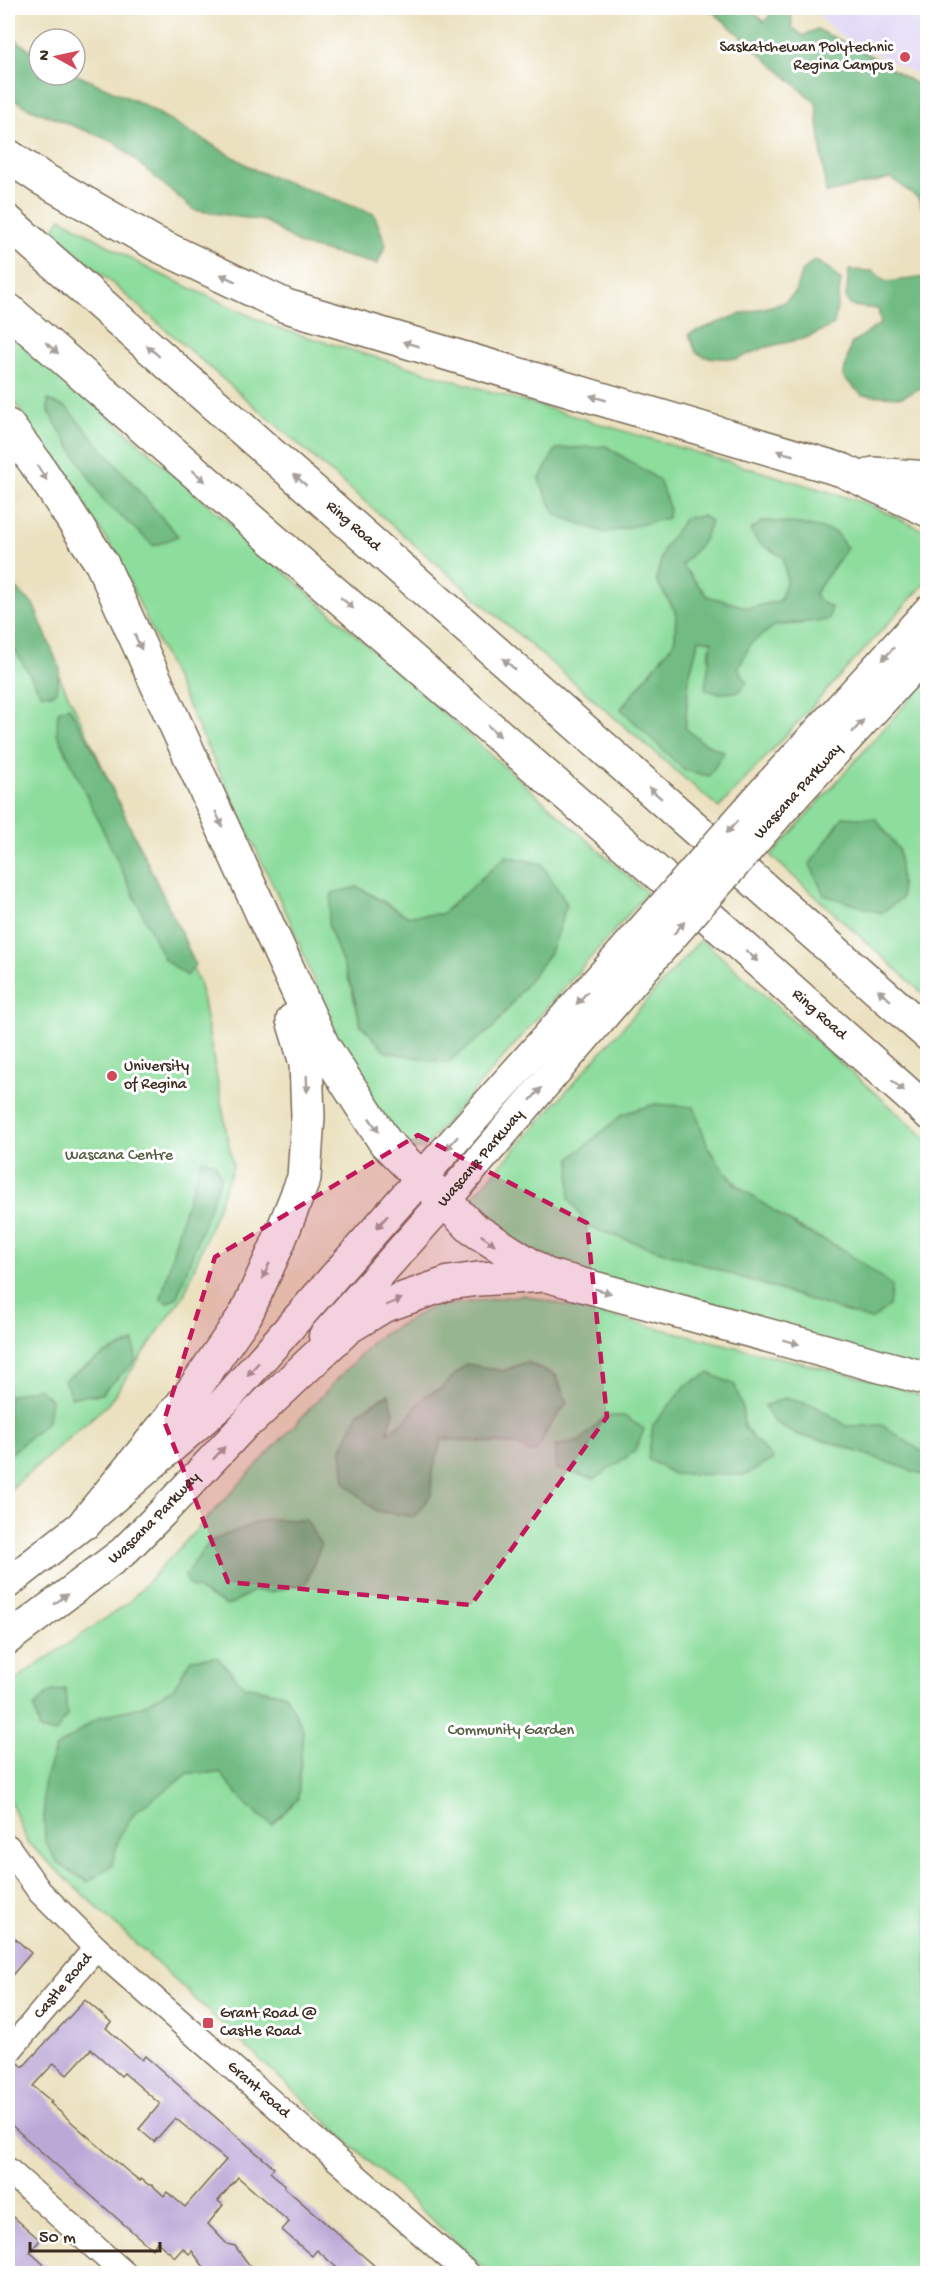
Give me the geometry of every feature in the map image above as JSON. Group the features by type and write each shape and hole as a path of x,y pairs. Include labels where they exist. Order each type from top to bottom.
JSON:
{"highway":[{"path":"8,156 41,178 156,244 286,306 842,470 899,478 927,478"},
{"name":"Ring Road","path":"8,222 699,832"},
{"path":"8,310 661,876"},
{"path":"8,426 35,462 102,564 323,1046 385,1142 472,1228 546,1275 927,1379"},
{"path":"842,470 927,510"},
{"path":"747,874 927,1034"},
{"path":"86,1522 190,1395 246,1314 304,1178 308,1116 306,1063 258,906"},
{"name":"Ring Road","path":"708,917 927,1112"},
{"path":"252,1418 348,1328 383,1306 449,1283 546,1275"}],"main road":[{"name":"Wascana Parkway","path":"8,1583 86,1522 224,1402 421,1178 631,963 781,792 927,611"},
{"name":"Wascana Parkway","path":"781,792 927,651"},
{"name":"Wascana Parkway","path":"8,1639 123,1552 252,1418 444,1202 631,963"},
{"path":"8,1562 50,1551"}],"street":[{"name":"Grant Road","path":"8,1847 40,1892 96,1948 468,2274"},
{"name":"Castle Road","path":"8,2052 96,1948"},
{"path":"8,2170 125,2274"}],"highlighted area":[{"path":"418,1135 587,1223 607,1417 471,1605 228,1582 164,1421 215,1257"}],"shaded area":[{"name":"Saskatchewan Polytechnic Regina Campus","path":"810,8 927,8 927,80 838,34"}],"green space":[{"path":"709,8 758,8 754,12 764,22 776,8 791,8 792,27 803,36 817,29 871,56 927,91 927,217 918,198 891,178 826,193 816,103"},
{"path":"8,34 27,48 27,87 87,87 87,79 144,105 257,171 374,214 386,245 377,264 301,245 265,221 194,210 114,142 29,108 8,96"},
{"path":"61,218 143,266 274,327 866,503 927,532 927,581 719,808 52,231","holes":["704,540 682,565 706,596 749,608 780,601 787,580 783,557 758,542 847,548 815,593 818,600 802,624 776,625 751,643 738,669 708,656 712,641 699,639 689,676 685,728 702,742 724,752 621,709 675,641 676,612 656,580"]},
{"path":"814,260 829,269 841,281 834,325 806,338 766,347 737,359 705,357 696,352 689,334 738,315 783,303 795,293 801,273"},
{"path":"849,270 873,271 886,282 927,277 927,385 902,397 862,395 843,377 851,344 881,323 878,309 851,306 846,299"},
{"path":"8,327 647,893 423,1149 409,1149 349,1071 291,923 115,552 8,392","holes":["358,887 407,916 442,914 462,895 361,1025 352,990"]},
{"path":"48,400 67,408 178,536 154,546 104,501 48,411"},
{"path":"606,446 659,480 669,507 668,518 605,533 556,515 539,480 556,449"},
{"path":"703,516 711,521 704,540 682,565 707,596 749,608 780,601 787,580 783,557 758,542 750,530 764,521 800,524 835,532 847,548 815,593 818,600 831,607 829,620 776,625 751,643 738,668 747,682 739,692 718,693 705,690 712,641 699,639 689,676 685,728 702,742 724,752 709,776 684,770 621,709 675,641 676,612 656,580 664,548 685,518"},
{"name":"Wascana Centre","path":"8,573 88,735 200,985 233,1167 184,1295 108,1404 8,1491"},
{"path":"8,581 33,604 60,669 56,691 53,694 41,694 8,638"},
{"path":"927,680 927,997 771,856"},
{"path":"69,707 87,737 185,941 195,965 187,976 164,959 57,733 58,711"},
{"path":"843,817 876,819 899,850 902,898 881,913 824,895 810,864"},
{"path":"506,856 542,864 567,904 550,953 493,1028 447,1063 386,1052 361,1025 352,989 328,924 332,893 358,887 407,916 442,914"},
{"path":"701,939 927,1139 927,1371 556,1267 470,1213 471,1199","holes":["694,1107 710,1150 735,1182 750,1196 786,1220 841,1248 571,1158"]},
{"path":"655,1104 694,1107 709,1150 735,1184 800,1229 841,1248 892,1285 889,1306 871,1320 588,1227 569,1198 571,1158 623,1114"},
{"path":"202,1159 215,1163 221,1176 177,1297 167,1303 161,1299 181,1221"},
{"name":"Community Garden","path":"523,1295 888,1384 927,1398 927,2273 489,2273 28,1843 8,1795 8,1685 128,1603 375,1339 432,1307","holes":["526,1362 556,1375 567,1403 549,1427 536,1452 528,1452 518,1445 466,1364 503,1371","742,1407 744,1427 759,1445 653,1425"]},
{"path":"134,1342 136,1360 101,1394 71,1397 64,1380 105,1354"},
{"path":"526,1362 555,1375 567,1403 549,1427 536,1452 528,1452 518,1445 442,1439 432,1473 431,1495 414,1517 376,1511 345,1483 342,1449 359,1412 389,1394 394,1412 387,1433 407,1419 426,1395 440,1389 466,1364 503,1371"},
{"path":"709,1373 735,1385 742,1407 744,1428 773,1459 746,1475 673,1474 648,1459 653,1425 686,1385"},
{"path":"38,1388 51,1399 48,1421 8,1456 8,1396"},
{"path":"785,1398 815,1406 847,1426 882,1425 921,1451 927,1451 927,1476 830,1442 798,1435 773,1421 764,1406"},
{"path":"606,1416 624,1416 644,1429 635,1451 595,1479 556,1469 556,1446 580,1441"},
{"path":"266,1519 306,1520 321,1545 306,1583 271,1592 254,1591 227,1606 189,1585 185,1575 210,1541"},
{"path":"217,1657 244,1686 285,1694 303,1729 298,1799 272,1825 249,1807 220,1773 189,1773 135,1812 119,1837 112,1865 88,1882 57,1863 45,1840 43,1784 55,1749 99,1717 140,1707 173,1689 191,1659"},
{"path":"65,1689 67,1717 55,1733 40,1730 34,1707 49,1692"}],"building":[{"path":"8,1932 31,1953 8,1980"},
{"path":"85,2000 111,2022 106,2028 142,2060 145,2056 274,2168 270,2172 285,2185 284,2187 384,2274 344,2274 317,2250 312,2256 282,2230 289,2222 238,2177 218,2201 223,2205 208,2224 227,2244 235,2246 256,2274 209,2274 192,2251 189,2254 183,2248 175,2257 157,2242 152,2249 8,2122 8,2076 19,2063 23,2067","holes":["91,2049 121,2076 124,2073 160,2104 139,2129 154,2142 175,2118 226,2160 185,2207 167,2192 164,2196 152,2185 141,2179 140,2181 126,2170 33,2086 54,2063 67,2075"]},
{"path":"8,2212 40,2240 30,2252 54,2274 8,2274"}],"place":[{"name":"Saskatchewan Polytechnic Regina Campus","path":"905,57"},
{"name":"University of Regina","path":"112,1076"},
{"name":"Grant Road @ Castle Road","path":"208,2023"}]}
